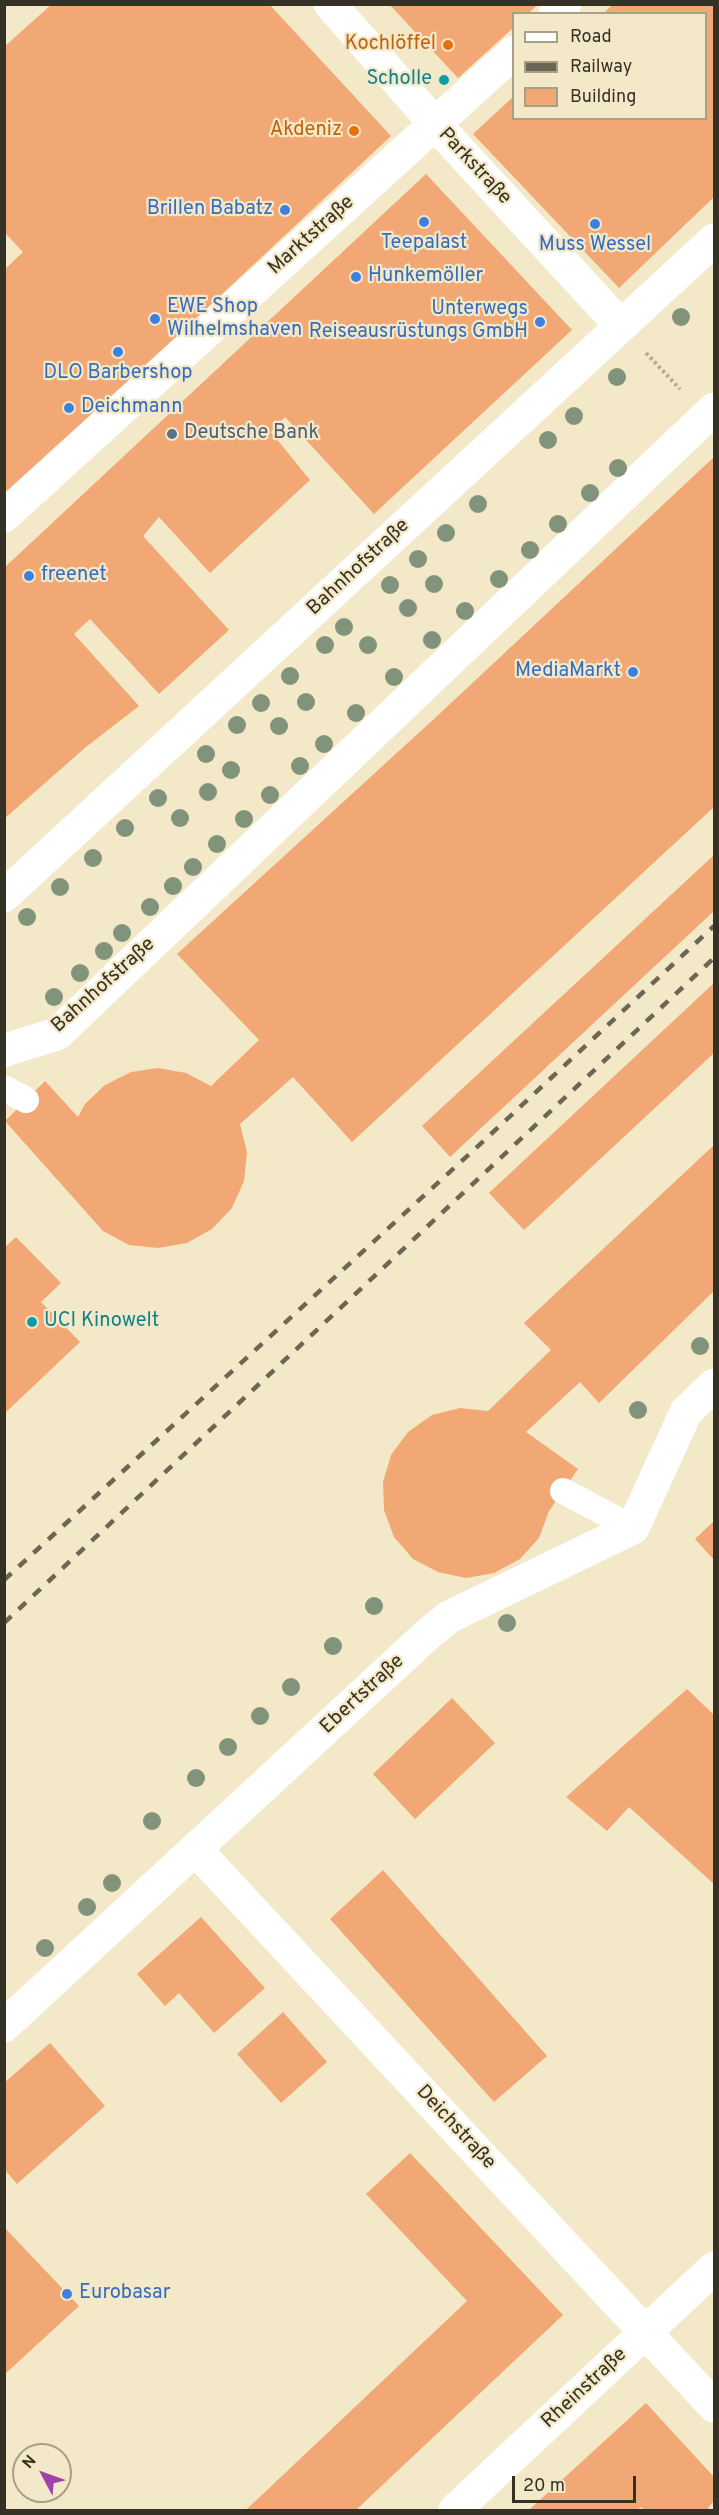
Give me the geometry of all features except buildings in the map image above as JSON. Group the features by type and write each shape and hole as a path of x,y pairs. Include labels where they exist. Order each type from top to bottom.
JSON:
{"street":[{"name":"Parkstraße","path":"330,4 435,124 621,326"},
{"name":"Marktstraße","path":"4,516 512,53"},
{"name":"Bahnhofstraße","path":"4,896 714,240"},
{"name":"Bahnhofstraße","path":"5,1050 57,1034 711,413"},
{"path":"633,1528 686,1412 714,1385"},
{"name":"Ebertstraße","path":"4,2026 449,1617 633,1528"},
{"name":"Deichstraße","path":"196,1850 714,2406"},
{"name":"Rheinstraße","path":"455,2511 714,2268"}],"lane":[{"path":"563,1491 633,1528"}],"path":[{"path":"621,326 711,413"}],"railway":[{"path":"4,1580 476,1148 714,926"},
{"path":"4,1623 714,958"}],"place":[{"name":"Kochlöffel","path":"448,45"},
{"name":"Scholle","path":"444,80"},
{"name":"Akdeniz","path":"354,131"},
{"name":"Brillen Babatz","path":"285,210"},
{"name":"Teepalast","path":"424,222"},
{"name":"Muss Wessel","path":"595,224"},
{"name":"Hunkemöller","path":"356,277"},
{"name":"EWE Shop Wilhelmshaven","path":"155,319"},
{"name":"Unterwegs Reiseausrüstungs GmbH","path":"540,322"},
{"name":"DLO Barbershop","path":"118,352"},
{"name":"Deichmann","path":"69,408"},
{"name":"Deutsche Bank","path":"172,434"},
{"name":"freenet","path":"29,576"},
{"name":"MediaMarkt","path":"633,672"},
{"name":"UCI Kinowelt","path":"32,1322"},
{"name":"Eurobasar","path":"67,2294"}]}
